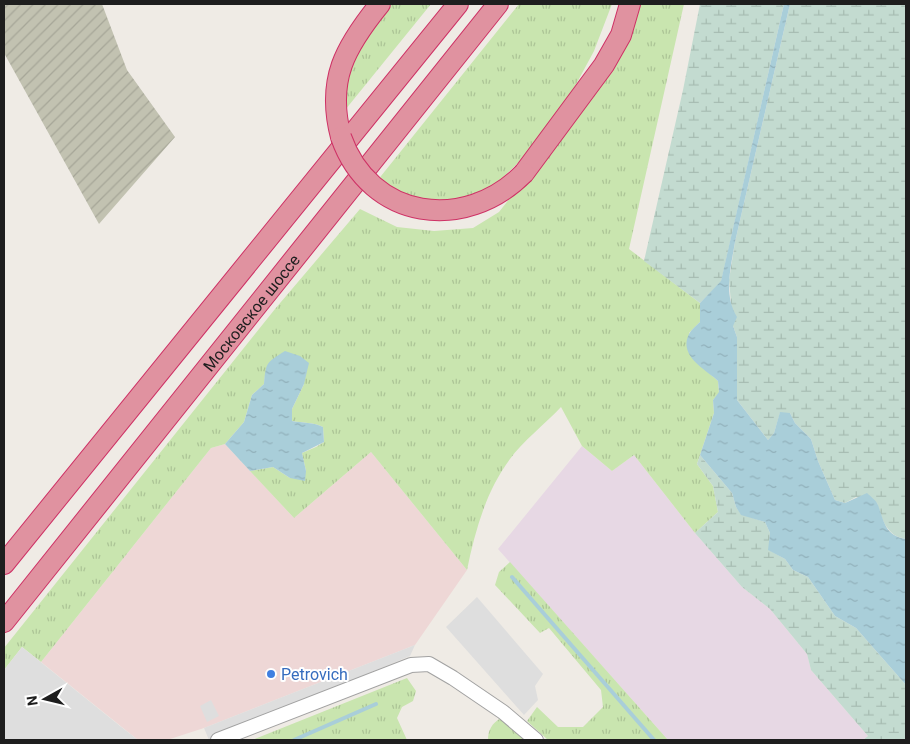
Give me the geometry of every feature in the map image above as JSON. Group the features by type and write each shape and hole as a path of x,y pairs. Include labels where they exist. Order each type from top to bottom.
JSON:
{"highway":[{"path":"380,4 347,50 341,64 335,93 335,108 341,137 353,165 380,191 400,202 429,210 444,210 459,209 488,200 502,193 524,173 604,65 620,35 630,4"},
{"name":"Московское шоссе","path":"4,564 458,4"},
{"name":"Московское шоссе","path":"4,622 498,4"}],"street":[{"path":"218,740 412,665 428,664 481,696 536,740"}],"shaded area":[{"path":"4,4 102,4 127,70 175,137 99,224 4,53"},
{"path":"225,444 294,518 371,452 467,570 415,645 204,728 167,740 138,740 41,662 211,448"},
{"path":"582,446 612,471 634,455 695,533 742,587 770,609 807,654 811,670 868,736 863,740 668,740 498,549"},
{"path":"477,597 543,674 535,686 538,700 524,715 446,627"},
{"path":"415,645 410,656 209,740 204,728"},
{"path":"22,647 138,740 4,740 4,670"},
{"path":"211,700 219,716 207,722 200,706"}],"green space":[{"path":"392,4 431,4 341,115 342,91 350,67 362,44"},
{"path":"519,4 612,4 594,51 573,90 523,158 495,185 457,201 427,201 403,196 377,181"},
{"path":"635,4 684,4 629,249 700,303 700,322 689,333 710,374 718,381 719,393 713,400 714,413 697,464 713,486 718,512 695,533 634,455 612,471 582,446 561,407 521,446 494,484 482,512 467,570 371,452 294,518 250,471 273,467 290,478 306,471 302,453 324,442 323,427 312,423 292,421 292,409 304,384 265,375 264,384 252,395 244,422 225,444 211,448 41,662 22,647 4,670 4,648 275,309 360,209 397,227 434,231 473,228 499,212 525,179"},
{"path":"700,4 784,4 721,282 700,303 644,261 683,90"},
{"path":"790,4 906,4 906,539 890,531 883,521 877,503 856,497 845,503 835,500 818,461 811,439 795,423 790,413 780,413 774,433 768,440 737,400 737,337 733,326 729,280 735,242"},
{"path":"700,455 732,493 736,507 741,514 765,522 770,533 769,550 785,559 793,570 808,577 835,616 856,628 906,685 906,740 863,740 868,736 811,670 807,654 770,609 742,587 695,533 718,512 713,486 697,464"},
{"path":"510,562 668,740 548,740 527,721 537,707 558,727 583,727 603,707 601,690 549,628 540,633 495,585 499,572"},
{"path":"407,678 416,691 413,701 402,707 397,718 407,740 252,740"},
{"path":"501,718 525,740 488,740 491,727"}],"water":[{"path":"784,4 790,4 730,271 730,299 737,317 733,326 737,337 737,400 768,440 774,433 780,412 790,413 795,423 811,439 818,461 835,500 845,503 867,493 877,503 889,531 906,539 906,685 856,628 835,616 808,577 793,570 785,559 768,550 770,533 765,522 741,515 736,507 732,493 700,455 714,413 713,400 719,392 718,381 694,361 687,349 687,342 690,332 700,322 700,303 721,281"},
{"path":"285,351 300,356 309,363 304,384 292,409 292,421 312,423 323,427 324,442 302,453 306,471 305,481 290,478 273,467 250,471 225,444 244,422 252,395 264,384 265,371 268,364"}],"waterway":[{"path":"512,577 654,740"},
{"path":"294,740 376,704"}],"place":[{"name":"Petrovich","path":"271,674"}]}
